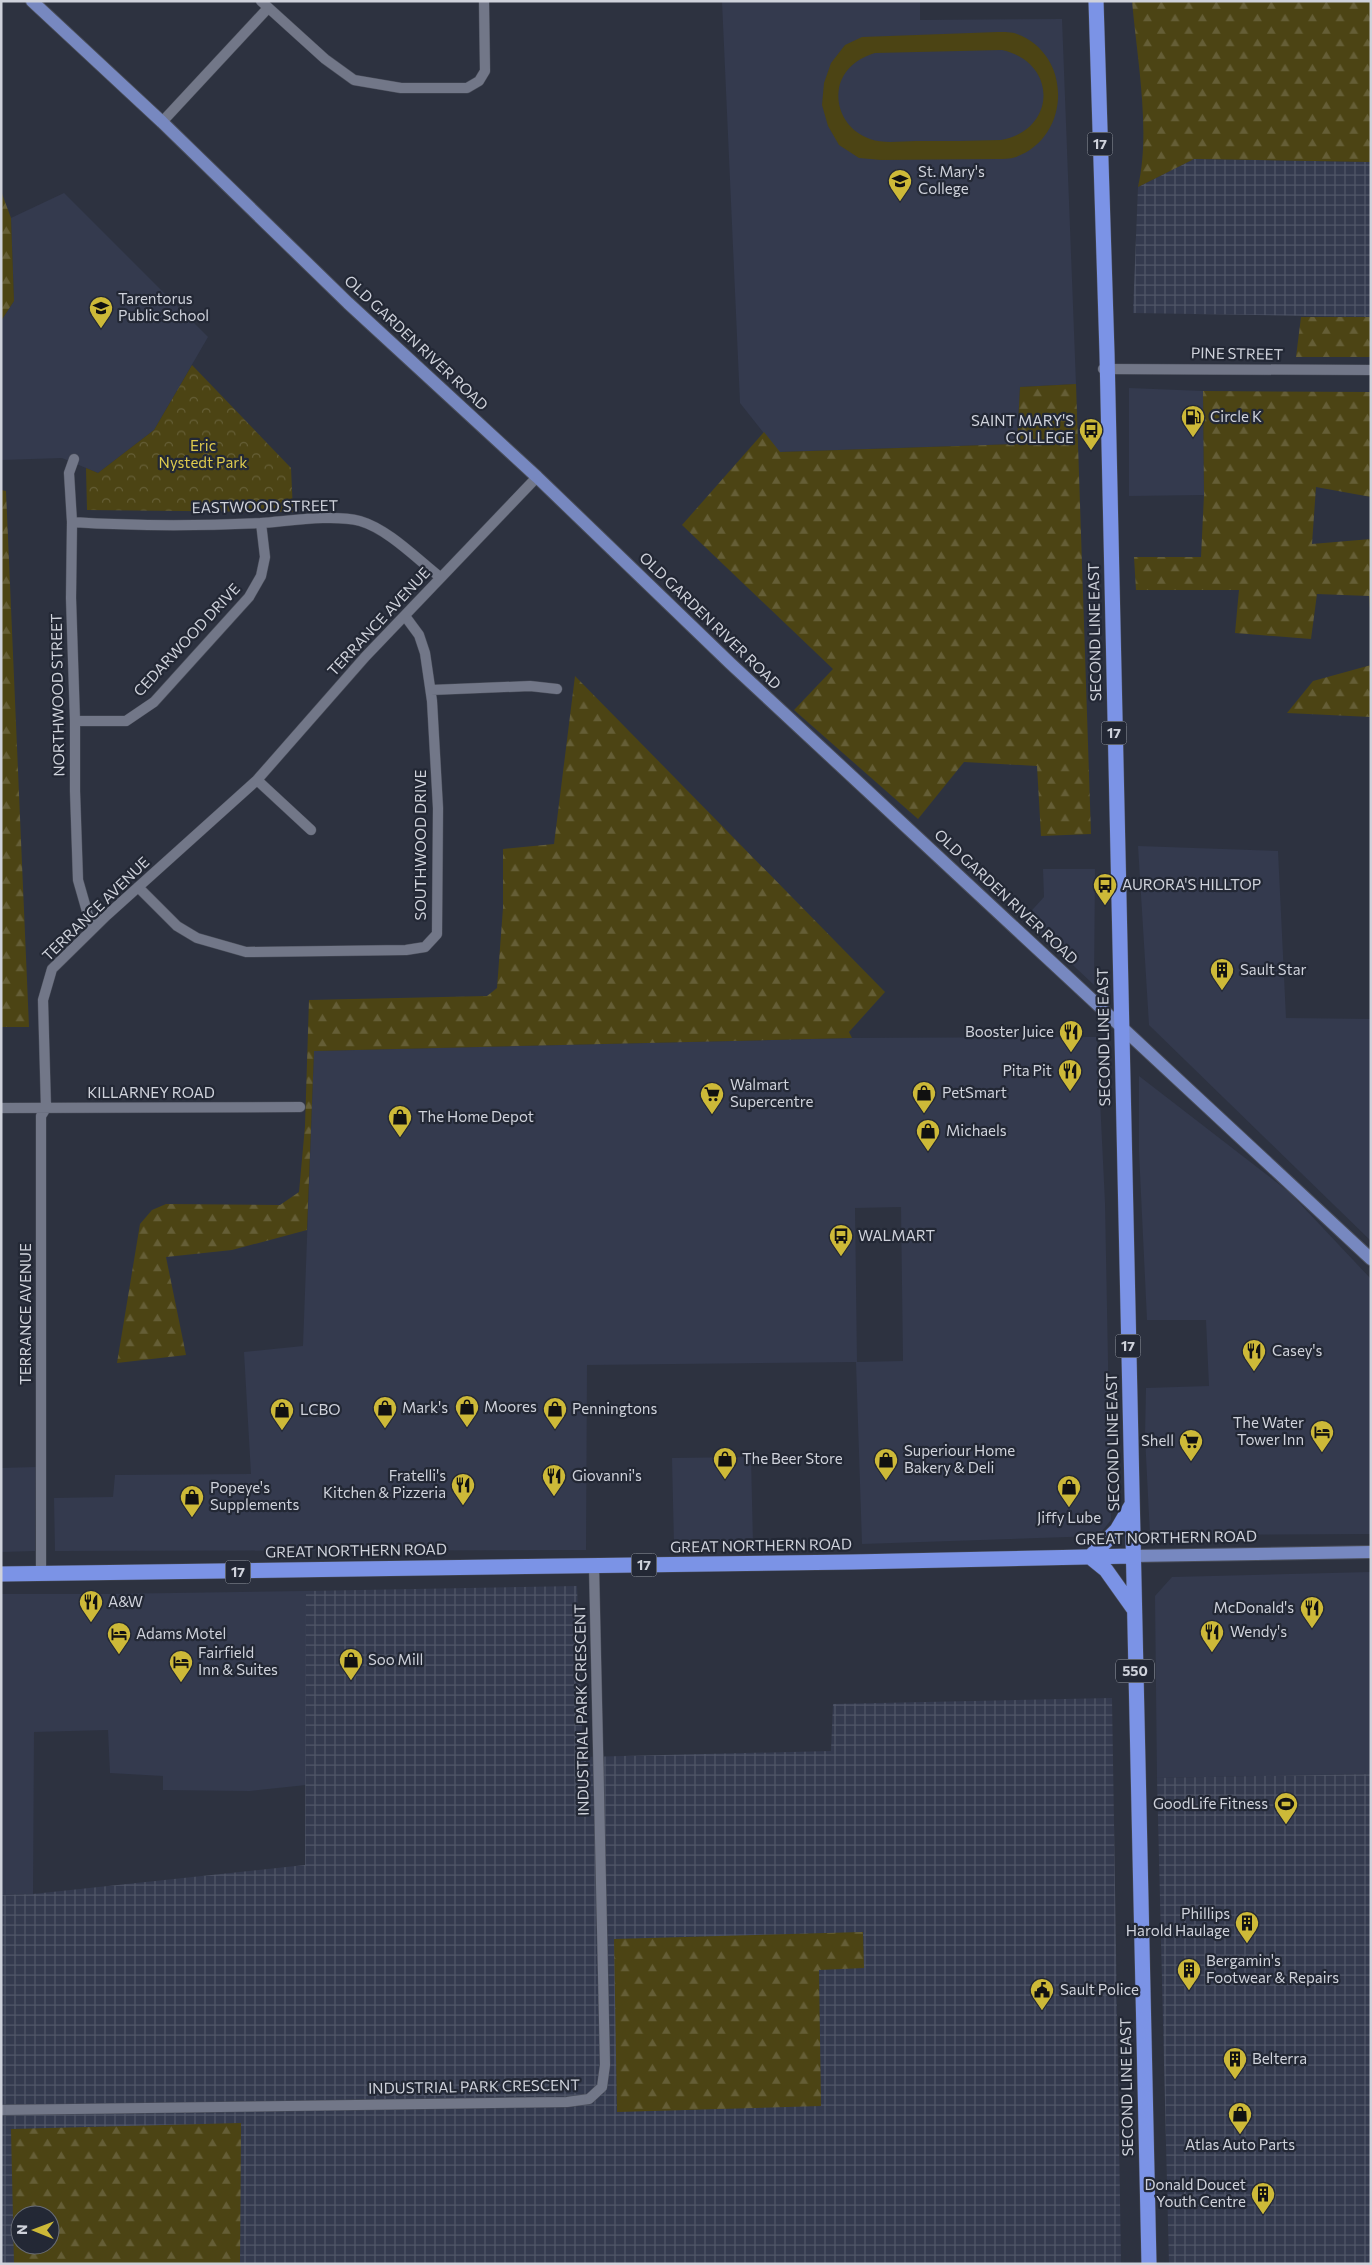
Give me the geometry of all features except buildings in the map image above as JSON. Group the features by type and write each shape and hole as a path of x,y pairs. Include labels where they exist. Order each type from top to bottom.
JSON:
{"highway":[{"name":"SECOND LINE EAST","path":"1096,1 1105,287 1105,368 1149,2264"},
{"path":"1132,1504 1117,1530 1090,1557 1106,1570 1134,1608"},
{"name":"GREAT NORTHERN ROAD","path":"1,1574 240,1572 436,1566 594,1566 1132,1556"}],"main road":[{"name":"OLD GARDEN RIVER ROAD","path":"32,1 162,122 348,302 537,477 731,664 1371,1258"},
{"name":"GREAT NORTHERN ROAD","path":"1132,1556 1371,1552"}],"street":[{"path":"162,122 264,4 324,59 354,80 401,88 467,88 479,81 485,71 484,1"},
{"name":"PINE STREET","path":"1105,368 1371,370"},
{"name":"NORTHWOOD STREET","path":"74,458 69,473 72,522 71,598 78,880 92,929"},
{"name":"TERRANCE AVENUE","path":"41,1573 41,1116 46,1108 43,1000 52,969 92,929 257,780 365,657 537,477"},
{"name":"EASTWOOD STREET","path":"72,522 117,525 261,522 313,518 358,521 378,529 440,577"},
{"name":"CEDARWOOD DRIVE","path":"75,721 126,721 154,702 249,597 261,576 265,557 261,522"},
{"name":"SOUTHWOOD DRIVE","path":"138,887 177,926 197,938 246,952 406,950 425,947 437,934 438,808 431,690 425,653 419,635 405,616"},
{"path":"431,690 530,686 557,689"},
{"path":"257,780 311,830"},
{"name":"KILLARNEY ROAD","path":"1,1108 300,1107"},
{"name":"INDUSTRIAL PARK CRESCENT","path":"1,2110 567,2102 589,2099 602,2087 604,2065 594,1566"}],"shaded area":[{"name":"St. Mary's College","path":"722,1 920,1 920,20 1062,19 1076,384 1020,387 1017,444 779,452 740,403"},
{"path":"1194,159 1371,162 1371,317 1133,313 1138,187"},
{"name":"Tarentorus Public School","path":"64,193 208,337 154,430 98,473 62,458 1,460 1,321 14,301 11,218"},
{"path":"1129,388 1203,391 1204,495 1129,496"},
{"path":"1138,846 1278,851 1286,1018 1371,1019 1371,1241 1149,1025"},
{"path":"1043,869 1095,869 1094,985 1024,919 1044,897"},
{"path":"1097,1037 1105,1203 1111,1520 1098,1536 862,1544 856,1362 587,1365 586,1550 55,1551 54,1498 113,1497 115,1475 251,1474 244,1352 303,1346 314,1051 852,1038","holes":["901,1207 903,1361 857,1362 855,1208"]},
{"path":"1139,1076 1289,1192 1371,1279 1371,1534 1150,1535 1145,1436 1146,1388 1209,1386 1206,1320 1147,1320 1139,1152"},
{"path":"751,1457 753,1544 674,1545 672,1458"},
{"path":"36,1467 35,1551 1,1552 1,1468"},
{"path":"1371,1572 1371,1774 1157,1778 1155,1596 1172,1577"},
{"path":"577,1586 583,1757 831,1751 833,1704 1112,1698 1121,2264 1,2264 1,1895 33,1894 305,1865 306,1591"},
{"path":"306,1591 306,1785 250,1791 163,1790 163,1776 110,1773 108,1730 34,1732 33,1894 1,1895 1,1594"},
{"path":"1371,1774 1371,2264 1169,2264 1157,1778"}],"green space":[{"path":"1132,1 1371,1 1371,162 1194,159 1138,187 1142,166 1143,119 1140,70"},
{"path":"998,32 1017,34 1035,44 1048,59 1056,77 1058,96 1055,115 1047,132 1034,147 1014,158 881,160 859,158 839,145 828,126 822,105 824,83 831,63 845,45 862,37","holes":["1002,50 1020,57 1033,68 1041,81 1044,96 1041,110 1033,123 1019,134 1001,140 875,141 862,136 850,126 839,105 839,88 844,75 857,61 875,53"]},
{"path":"1,191 11,218 14,301 1,321"},
{"path":"1301,317 1371,317 1371,357 1296,357"},
{"name":"Eric Nystedt Park","path":"192,365 291,468 293,512 87,510 86,468 98,473 154,430"},
{"path":"1076,384 1091,834 1041,836 1037,766 964,762 918,819 794,710 833,669 682,525 764,432 780,452 1017,444 1020,387"},
{"path":"1203,391 1371,392 1371,497 1316,487 1312,544 1371,539 1371,621 1369,596 1317,594 1311,639 1235,633 1239,590 1136,590 1134,557 1201,557 1204,495"},
{"path":"1,490 6,491 29,1027 1,1027"},
{"path":"1371,665 1371,717 1287,713 1313,681"},
{"path":"575,676 885,992 849,1032 852,1038 314,1051 307,1230 232,1250 166,1257 186,1355 117,1363 140,1224 152,1210 166,1204 280,1205 299,1192 305,1126 309,1000 487,996 497,988 503,908 503,849 554,844"},
{"path":"863,1932 864,1968 819,1970 821,2106 617,2112 614,1939"},
{"path":"241,2123 240,2264 14,2264 14,2255 60,2255 60,2205 13,2205 11,2129"}],"place":[{"name":"St. Mary's College","path":"900,202"},
{"name":"Tarentorus Public School","path":"101,329"},
{"name":"Circle K","path":"1193,438"},
{"name":"SAINT MARY'S COLLEGE","path":"1091,451"},
{"name":"AURORA'S HILLTOP","path":"1105,906"},
{"name":"Sault Star","path":"1222,991"},
{"name":"Booster Juice","path":"1071,1053"},
{"name":"Pita Pit","path":"1070,1092"},
{"name":"PetSmart","path":"924,1114"},
{"name":"Walmart Supercentre","path":"712,1115"},
{"name":"The Home Depot","path":"400,1138"},
{"name":"Michaels","path":"928,1152"},
{"name":"WALMART","path":"841,1257"},
{"name":"Casey's","path":"1254,1372"},
{"name":"Moores","path":"467,1428"},
{"name":"Mark's","path":"385,1429"},
{"name":"Penningtons","path":"555,1430"},
{"name":"LCBO","path":"282,1431"},
{"name":"The Water Tower Inn","path":"1322,1453"},
{"name":"Shell","path":"1191,1462"},
{"name":"The Beer Store","path":"725,1480"},
{"name":"Superiour Home Bakery & Deli","path":"886,1481"},
{"name":"Giovanni's","path":"554,1497"},
{"name":"Fratelli's Kitchen & Pizzeria","path":"463,1506"},
{"name":"Jiffy Lube","path":"1069,1508"},
{"name":"Popeye's Supplements","path":"192,1518"},
{"name":"A&W","path":"91,1623"},
{"name":"McDonald's","path":"1312,1629"},
{"name":"Wendy's","path":"1212,1653"},
{"name":"Adams Motel","path":"119,1655"},
{"name":"Soo Mill","path":"351,1681"},
{"name":"Fairfield Inn & Suites","path":"181,1683"},
{"name":"GoodLife Fitness","path":"1286,1825"},
{"name":"Phillips Harold Haulage","path":"1247,1944"},
{"name":"Bergamin's Footwear & Repairs","path":"1189,1991"},
{"name":"Sault Police","path":"1042,2011"},
{"name":"Belterra","path":"1235,2080"},
{"name":"Atlas Auto Parts","path":"1240,2135"},
{"name":"Donald Doucet Youth Centre","path":"1263,2215"}]}
